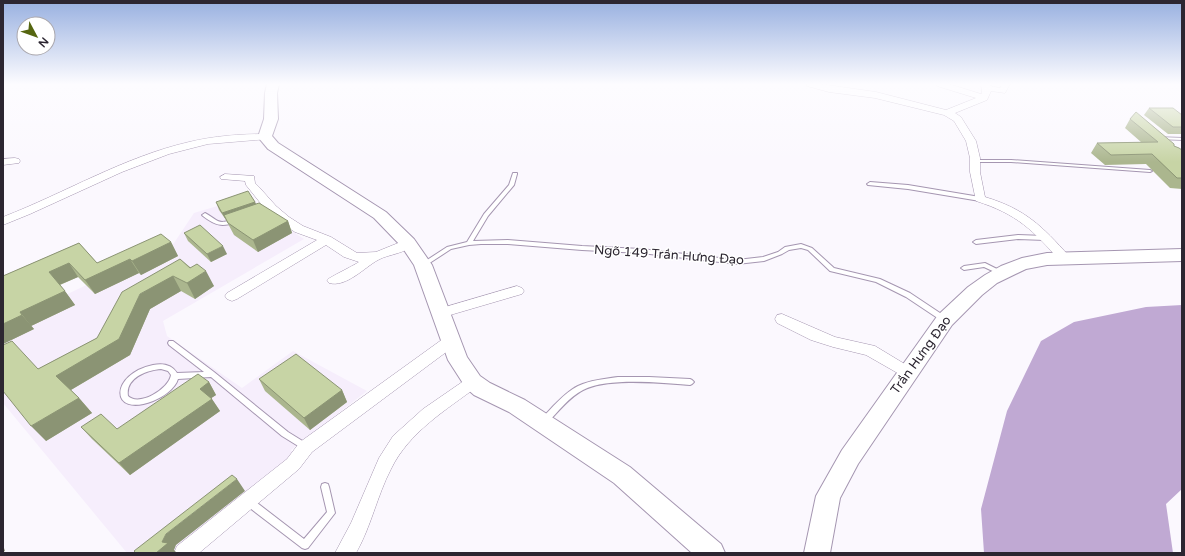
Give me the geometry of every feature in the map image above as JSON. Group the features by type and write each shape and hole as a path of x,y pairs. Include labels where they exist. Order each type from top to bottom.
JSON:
{"street":[{"path":"265,137 271,119 271,110"},
{"path":"934,110 947,113 960,122 970,141 976,161 975,172 980,200 998,204 1017,213 1032,223 1065,259"},
{"path":"947,113 955,110"},
{"path":"3,221 128,166 160,154 209,141 247,137 265,137 273,146 380,215 408,243 423,265 440,313 452,340 458,360 473,382 482,389 517,406 622,475 712,553"},
{"path":"3,162 14,161"},
{"path":"225,177 250,178 250,183 267,210 297,228 326,240 353,257 361,258 387,254 408,243"},
{"path":"232,296 326,240"},
{"name":"Trần Hưng Đạo","path":"817,553 828,496 850,456 945,320 975,291 1001,273 1022,264 1047,259 1182,255"},
{"path":"334,280 351,273 375,256"},
{"path":"440,313 518,291"},
{"path":"782,319 816,336 833,342 870,350 908,373"},
{"path":"184,553 293,464 306,447 452,340"},
{"path":"345,553 356,537 374,485 392,450 413,428 473,382"}],"lane":[{"path":"1158,138 1182,139"},
{"path":"976,161 1011,161 1150,171"},
{"path":"470,243 486,215 511,185 514,174"},
{"path":"870,184 908,187 980,200"},
{"path":"205,215 215,224 227,224 242,219"},
{"path":"976,242 1018,237 1047,238"},
{"name":"Ngõ 149 Trần Hưng Đạo","path":"423,265 449,248 470,243 508,242 641,251 737,262 764,259 780,253 787,248 801,246 810,249 832,270 878,280 908,294 945,320"},
{"path":"964,268 985,265 1001,273"},
{"path":"171,343 286,434 306,447"},
{"path":"153,366 165,366 174,371 175,376 173,383 168,389 151,400 136,402 129,401 122,394 127,382 144,370 153,366"},
{"path":"175,376 212,374"},
{"path":"543,423 580,388 594,383 627,380 690,382"},
{"path":"248,501 305,545 331,513 325,487"}],"shaded area":[{"path":"251,196 266,214 304,239 163,321 167,336 242,388 293,351 367,391 291,450 296,458 183,553 127,553 3,403 3,325 174,243 194,213"},
{"path":"1182,305 1182,489 1166,504 1173,553 984,553 981,509 1007,411 1041,341 1074,322 1146,307"}],"building":[{"path":"1151,110 1176,110 1182,115 1182,127 1173,127"},
{"path":"1136,112 1174,144 1174,146 1182,150 1182,178 1177,178 1152,154 1111,155 1097,143 1158,142 1130,119"},
{"path":"248,191 255,202 222,213 216,202"},
{"path":"259,203 288,221 253,240 228,223 224,215"},
{"path":"200,225 223,246 207,254 184,233"},
{"path":"161,234 171,242 132,261 130,259 85,280 69,263 49,272 65,291 20,312 22,315 3,324 3,276 79,243 97,263"},
{"path":"180,259 190,268 197,264 206,271 187,283 173,276 140,294 119,339 56,376 79,398 31,426 3,391 3,345 12,341 38,369 97,338 122,292"},
{"path":"296,354 342,390 304,418 259,379"},
{"path":"198,374 209,382 200,389 212,399 119,463 81,427 101,414 117,429"},
{"path":"232,475 237,479 166,534 162,542 168,543 156,553 136,553 134,551"}]}
